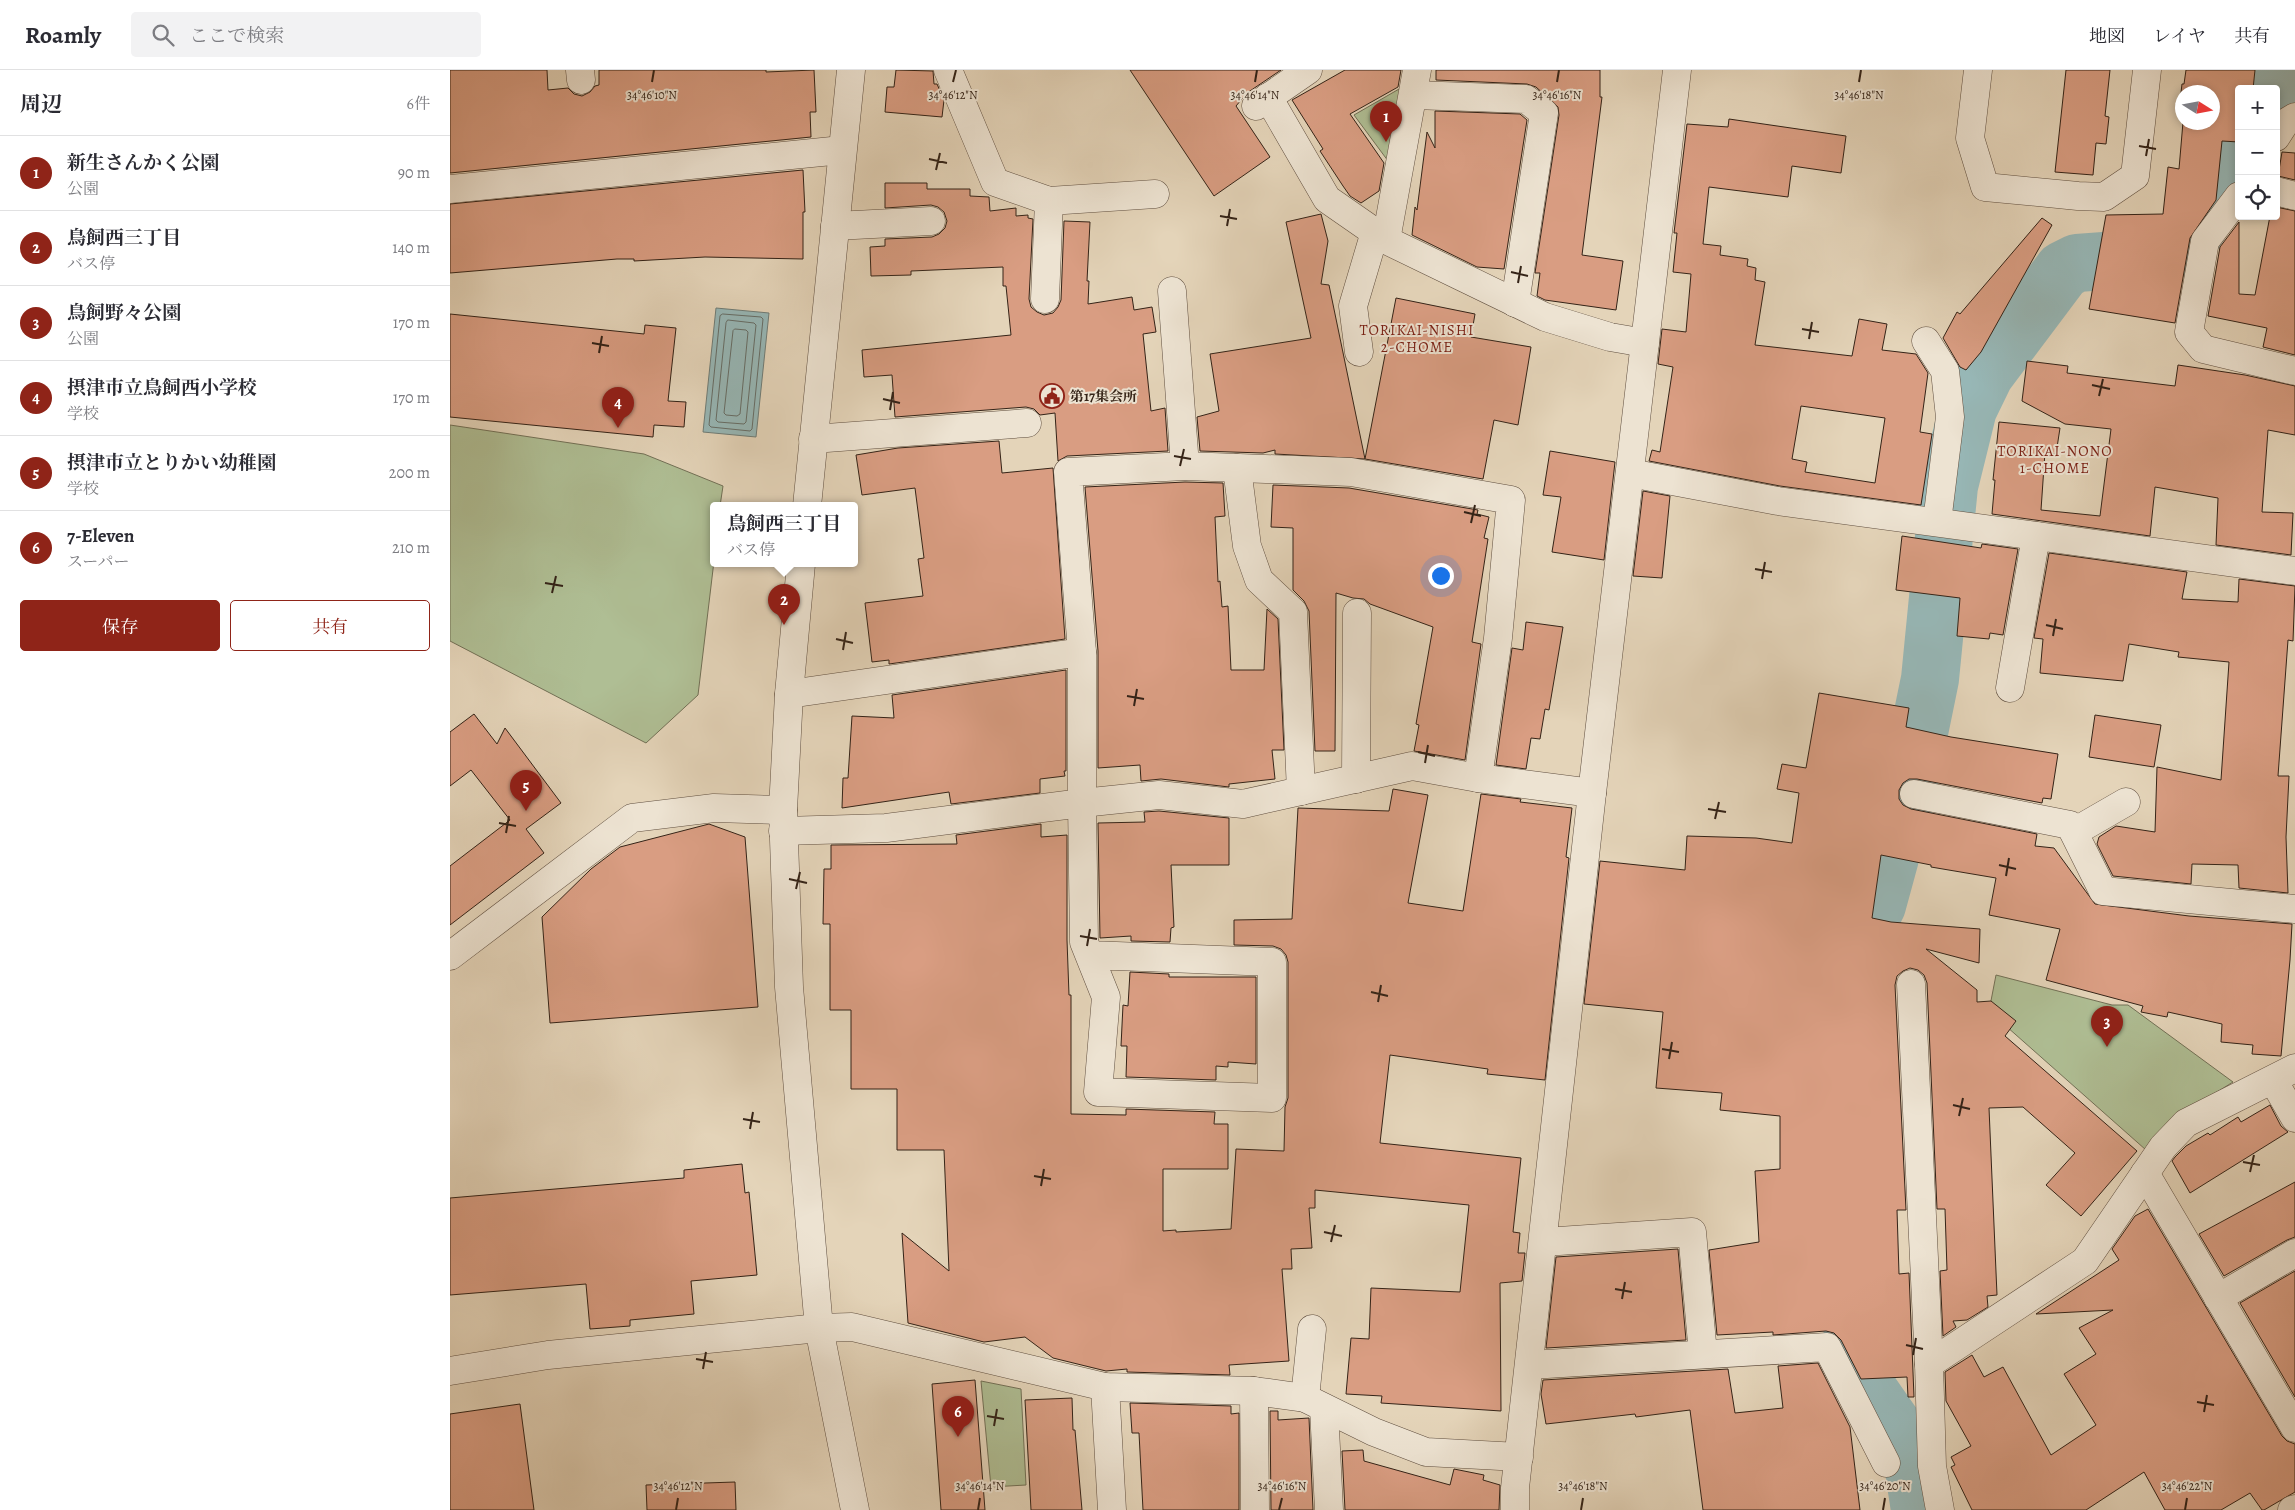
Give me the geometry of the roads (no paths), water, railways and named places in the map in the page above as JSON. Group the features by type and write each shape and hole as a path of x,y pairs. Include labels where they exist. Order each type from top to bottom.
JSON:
{"street":[{"path":"807,502 851,70"},
{"path":"948,70 995,182 1049,201 1155,194"},
{"path":"1515,1510 1519,1456 1592,793 1677,70"},
{"path":"1978,70 1970,138 1985,186 2104,197 2135,176 2147,70"},
{"path":"1301,72 1262,102 1327,199 1381,236 1545,317 1610,337 1645,343"},
{"path":"1359,352 1353,306 1381,236 1416,82 1526,99 1544,113 1515,303"},
{"path":"2280,131 2285,123 2295,117"},
{"path":"450,189 842,150"},
{"path":"2280,192 2295,196"},
{"path":"1045,299 1049,201"},
{"path":"2235,201 2205,241 2189,332 2203,349 2295,371"},
{"path":"835,226 931,221"},
{"path":"1172,291 1185,466"},
{"path":"1926,341 1945,371 1950,417 1942,523"},
{"path":"813,439 1027,423"},
{"path":"1090,954 1272,962 1272,1098 1098,1092 1106,997 1084,942 1082,652 1068,472 1185,466 1351,472 1511,500 1498,638 1478,778"},
{"path":"1237,468 1247,546 1259,580 1294,612 1301,791"},
{"path":"1630,473 1778,501 2295,572"},
{"path":"2010,688 2036,536"},
{"path":"801,567 789,694 783,820 789,987 819,1328 855,1510"},
{"path":"1356,779 1357,613"},
{"path":"789,694 1082,652"},
{"path":"450,956 632,818 714,808 783,820 886,828 1159,795 1243,804 1412,766 1478,778 1592,793"},
{"path":"1914,794 2070,825 2104,891 2295,909"},
{"path":"2074,832 2126,802"},
{"path":"1911,984 1932,1466 1940,1510"},
{"path":"1929,1364 2085,1261 2163,1147 2186,1123 2284,1074 2295,1118"},
{"path":"2145,1173 2295,1428"},
{"path":"1544,1242 1692,1232 1703,1354"},
{"path":"2218,1298 2295,1253"},
{"path":"450,1372 548,1355 852,1326 1105,1387 1254,1391 1314,1403 1374,1432 1426,1452 1519,1456"},
{"path":"1312,1329 1314,1403 1329,1510"},
{"path":"1530,1365 1827,1347 1886,1464"},
{"path":"1105,1387 1112,1510"},
{"path":"1254,1391 1255,1510"}],"water":[{"path":"716,308 769,313 756,437 703,432"}],"waterway":[{"path":"2270,85 2272,70"},
{"path":"1842,985 1847,964 1877,905 1904,806 1930,679 1949,486 1968,409 1985,374 2063,270 2077,263 2159,257 2189,241 2235,169"},
{"path":"1846,1302 1867,1388 1911,1451 1920,1510"}],"place":[{"name":"新生さんかく公園","path":"1386,142"},
{"name":"第17集会所","path":"1052,396"},
{"name":"摂津市立鳥飼西小学校","path":"618,428"},
{"name":"鳥飼西三丁目","path":"784,625"},
{"name":"摂津市立とりかい幼稚園","path":"526,811"},
{"name":"鳥飼野々公園","path":"2107,1047"},
{"name":"7-Eleven","path":"958,1437"}],"district":[{"name":"TORIKAI-NISHI 2-CHOME","path":"1417,338"},
{"name":"TORIKAI-NONO 1-CHOME","path":"2055,460"}]}
